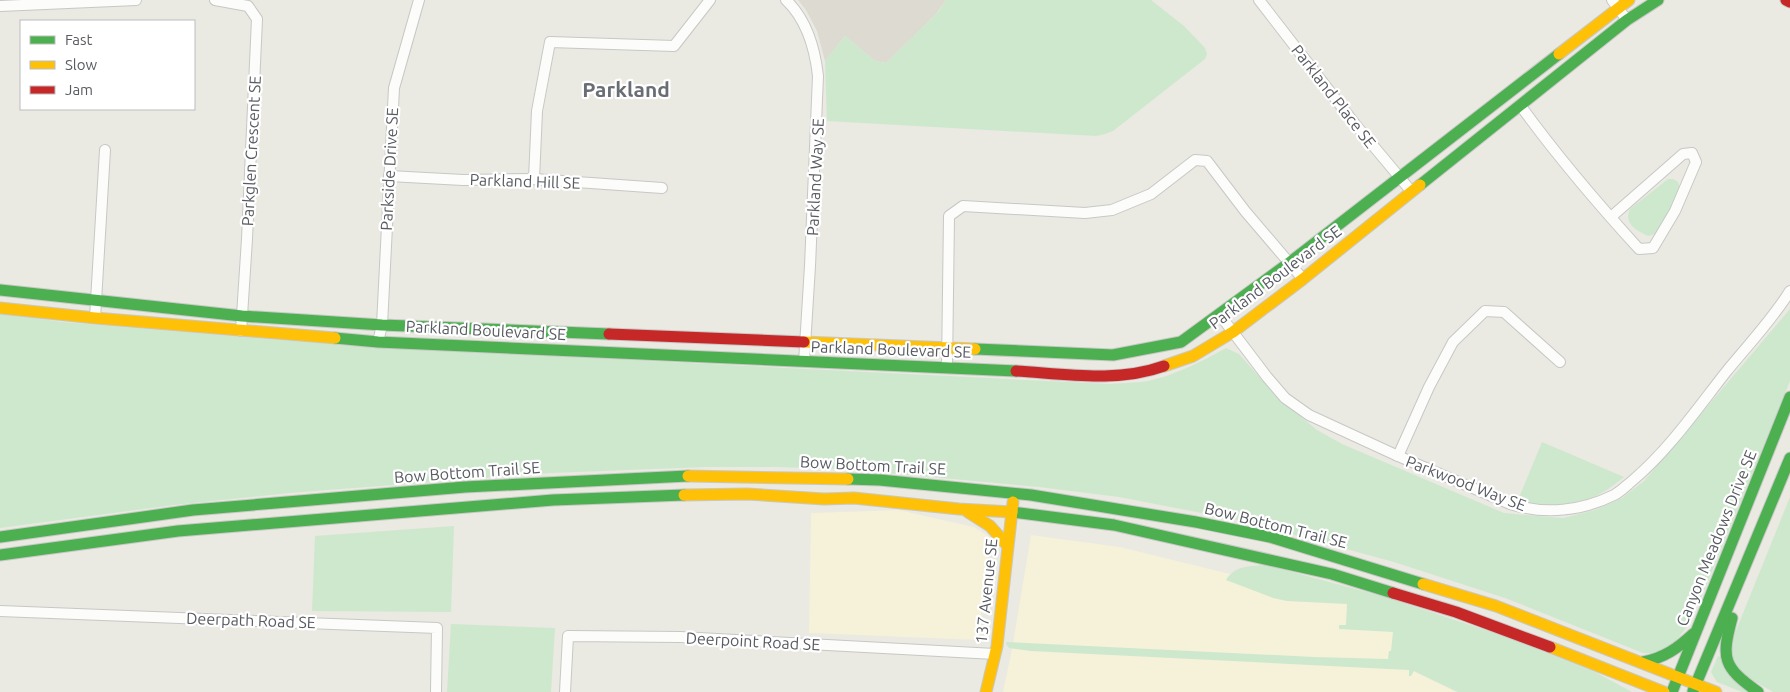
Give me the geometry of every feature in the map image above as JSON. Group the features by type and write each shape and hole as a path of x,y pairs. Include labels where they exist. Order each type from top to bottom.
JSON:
{"main road":[{"name":"Parkland Boulevard SE","path":"0,290 242,316 382,324 1113,355 1181,342 1220,315 1399,178 1615,4 1629,0"},
{"name":"Parkland Boulevard SE","path":"0,308 378,342 947,367 1112,377 1154,370 1194,356 1233,332 1627,20 1658,0"},
{"path":"1786,0 1790,2"},
{"name":"Canyon Meadows Drive SE","path":"1672,692 1790,397"},
{"path":"1695,688 1790,458"},
{"name":"Bow Bottom Trail SE","path":"0,537 193,510 466,487 702,475 880,480 1014,493 1186,520 1270,537 1496,606 1679,676 1695,688 1716,692"},
{"name":"137 Avenue SE","path":"986,692 995,654 1001,615 1014,493"},
{"name":"Bow Bottom Trail SE","path":"0,555 178,531 394,512 655,495 747,494 824,499 854,498 959,509 1012,512 1114,525 1332,574 1456,612 1664,692"},
{"path":"959,509 985,520 995,529 1007,545"},
{"path":"1741,578 1725,645 1726,661 1735,674 1758,692"},
{"path":"1642,662 1656,660 1673,653 1695,632"},
{"path":"1614,673 1636,692"}],"street":[{"path":"0,6 51,2 136,0"},
{"name":"Parkglen Crescent SE","path":"215,0 248,6 257,19 241,331"},
{"name":"Parkside Drive SE","path":"378,342 382,324 394,88 419,0"},
{"path":"534,179 537,111 550,42 674,46 710,0"},
{"name":"Parkland Way SE","path":"786,0 795,9 813,45 818,76 804,362"},
{"name":"Parkland Place SE","path":"1259,0 1355,124 1411,191"},
{"path":"1615,4 1627,20"},
{"path":"1520,105 1585,189 1610,218 1639,249 1653,248 1675,211 1696,162 1692,153 1684,154 1610,218"},
{"path":"95,318 105,150"},
{"path":"947,367 948,216 963,206 1084,213 1112,210 1151,194 1195,160 1207,161 1302,279"},
{"name":"Parkland Hill SE","path":"389,176 463,180 534,179 662,188"},
{"name":"Parkwood Way SE","path":"1220,315 1285,398 1309,415 1398,456 1521,508 1565,510 1588,506 1616,494 1645,470 1759,334 1790,291"},
{"path":"1398,456 1429,387 1453,342 1485,311 1504,312 1560,362"},
{"name":"Deerpath Road SE","path":"0,611 438,628 436,692"},
{"name":"Deerpoint Road SE","path":"565,692 568,636 680,637 995,654"}],"shaded area":[{"path":"798,0 946,0 936,14 886,63 875,61 845,36 825,61 817,31 806,10"},
{"path":"899,510 974,527 990,537 978,640 809,633 811,513"},
{"path":"1031,535 1120,547 1234,575 1401,606 1401,665 1456,692 1003,692"}],"green space":[{"path":"946,0 1151,0 1184,26 1205,48 1207,54 1205,59 1113,131 1096,136 827,121 825,61 845,36 875,61 886,63 938,12"},
{"path":"1668,179 1678,182 1680,188 1658,233 1648,236 1632,226 1628,214 1630,209"},
{"path":"1790,309 1790,381 1704,591 1686,628 1670,648 1657,654 1643,653 1505,598 1394,562 1243,521 1119,497 1039,487 844,469 706,467 550,473 289,493 174,505 0,528 0,313 63,322 365,347 1109,384 1141,382 1162,377 1196,364 1226,348 1239,354 1277,397 1317,430 1342,444 1504,513 1563,518 1595,510 1622,498 1644,481"},
{"path":"1542,442 1624,477 1612,487 1587,500 1574,504 1548,506 1518,500"},
{"path":"1790,497 1790,692 1773,692 1749,678 1735,664 1731,652 1735,633"},
{"path":"454,526 451,612 312,611 315,536"},
{"path":"1266,565 1385,597 1510,638 1595,672 1632,692 1458,692 1414,671 1409,676 1409,670 1031,651 1009,648 1006,644 1006,642 1388,659 1393,632 1339,629 1339,625 1346,625 1347,604 1287,601 1273,598 1226,580 1234,571 1239,569 1249,566"},
{"path":"451,624 555,628 551,692 447,692"},
{"path":"1718,656 1723,658 1748,692 1742,692 1717,682 1711,672"}],"traffic: fast":[{"path":"1420,185 1627,20 1658,0"},
{"path":"975,349 1113,355 1181,342 1289,263 1559,54"},
{"path":"0,290 242,316 382,325 609,334"},
{"path":"335,338 378,342 1016,371"},
{"path":"1672,692 1790,397"},
{"path":"1693,691 1790,458"},
{"path":"0,537 193,510 465,487 688,476"},
{"path":"848,479 880,480 1031,495 1196,522 1270,537 1423,584"},
{"path":"0,555 178,531 553,500 684,495"},
{"path":"1012,512 1114,525 1332,574 1393,593"},
{"path":"1732,618 1726,643 1728,661 1738,676 1758,692"},
{"path":"1643,662 1670,652 1693,634"}],"traffic: slow":[{"path":"1559,54 1629,0"},
{"path":"1164,366 1193,356 1233,332 1303,279 1420,185"},
{"path":"0,308 335,338"},
{"path":"804,342 975,349"},
{"path":"688,476 848,479"},
{"path":"684,495 747,494 824,499 854,498 959,509 1012,512"},
{"path":"986,692 997,646 1013,502"},
{"path":"968,512 990,526 1007,545"},
{"path":"1423,584 1496,606 1716,692"},
{"path":"1550,647 1664,692"}],"traffic: jam":[{"path":"1786,0 1790,2"},
{"path":"609,334 804,342"},
{"path":"1016,371 1109,376 1146,371 1164,366"},
{"path":"1393,593 1456,612 1550,647"}],"district":[{"name":"Parkland","path":"626,90"}]}
